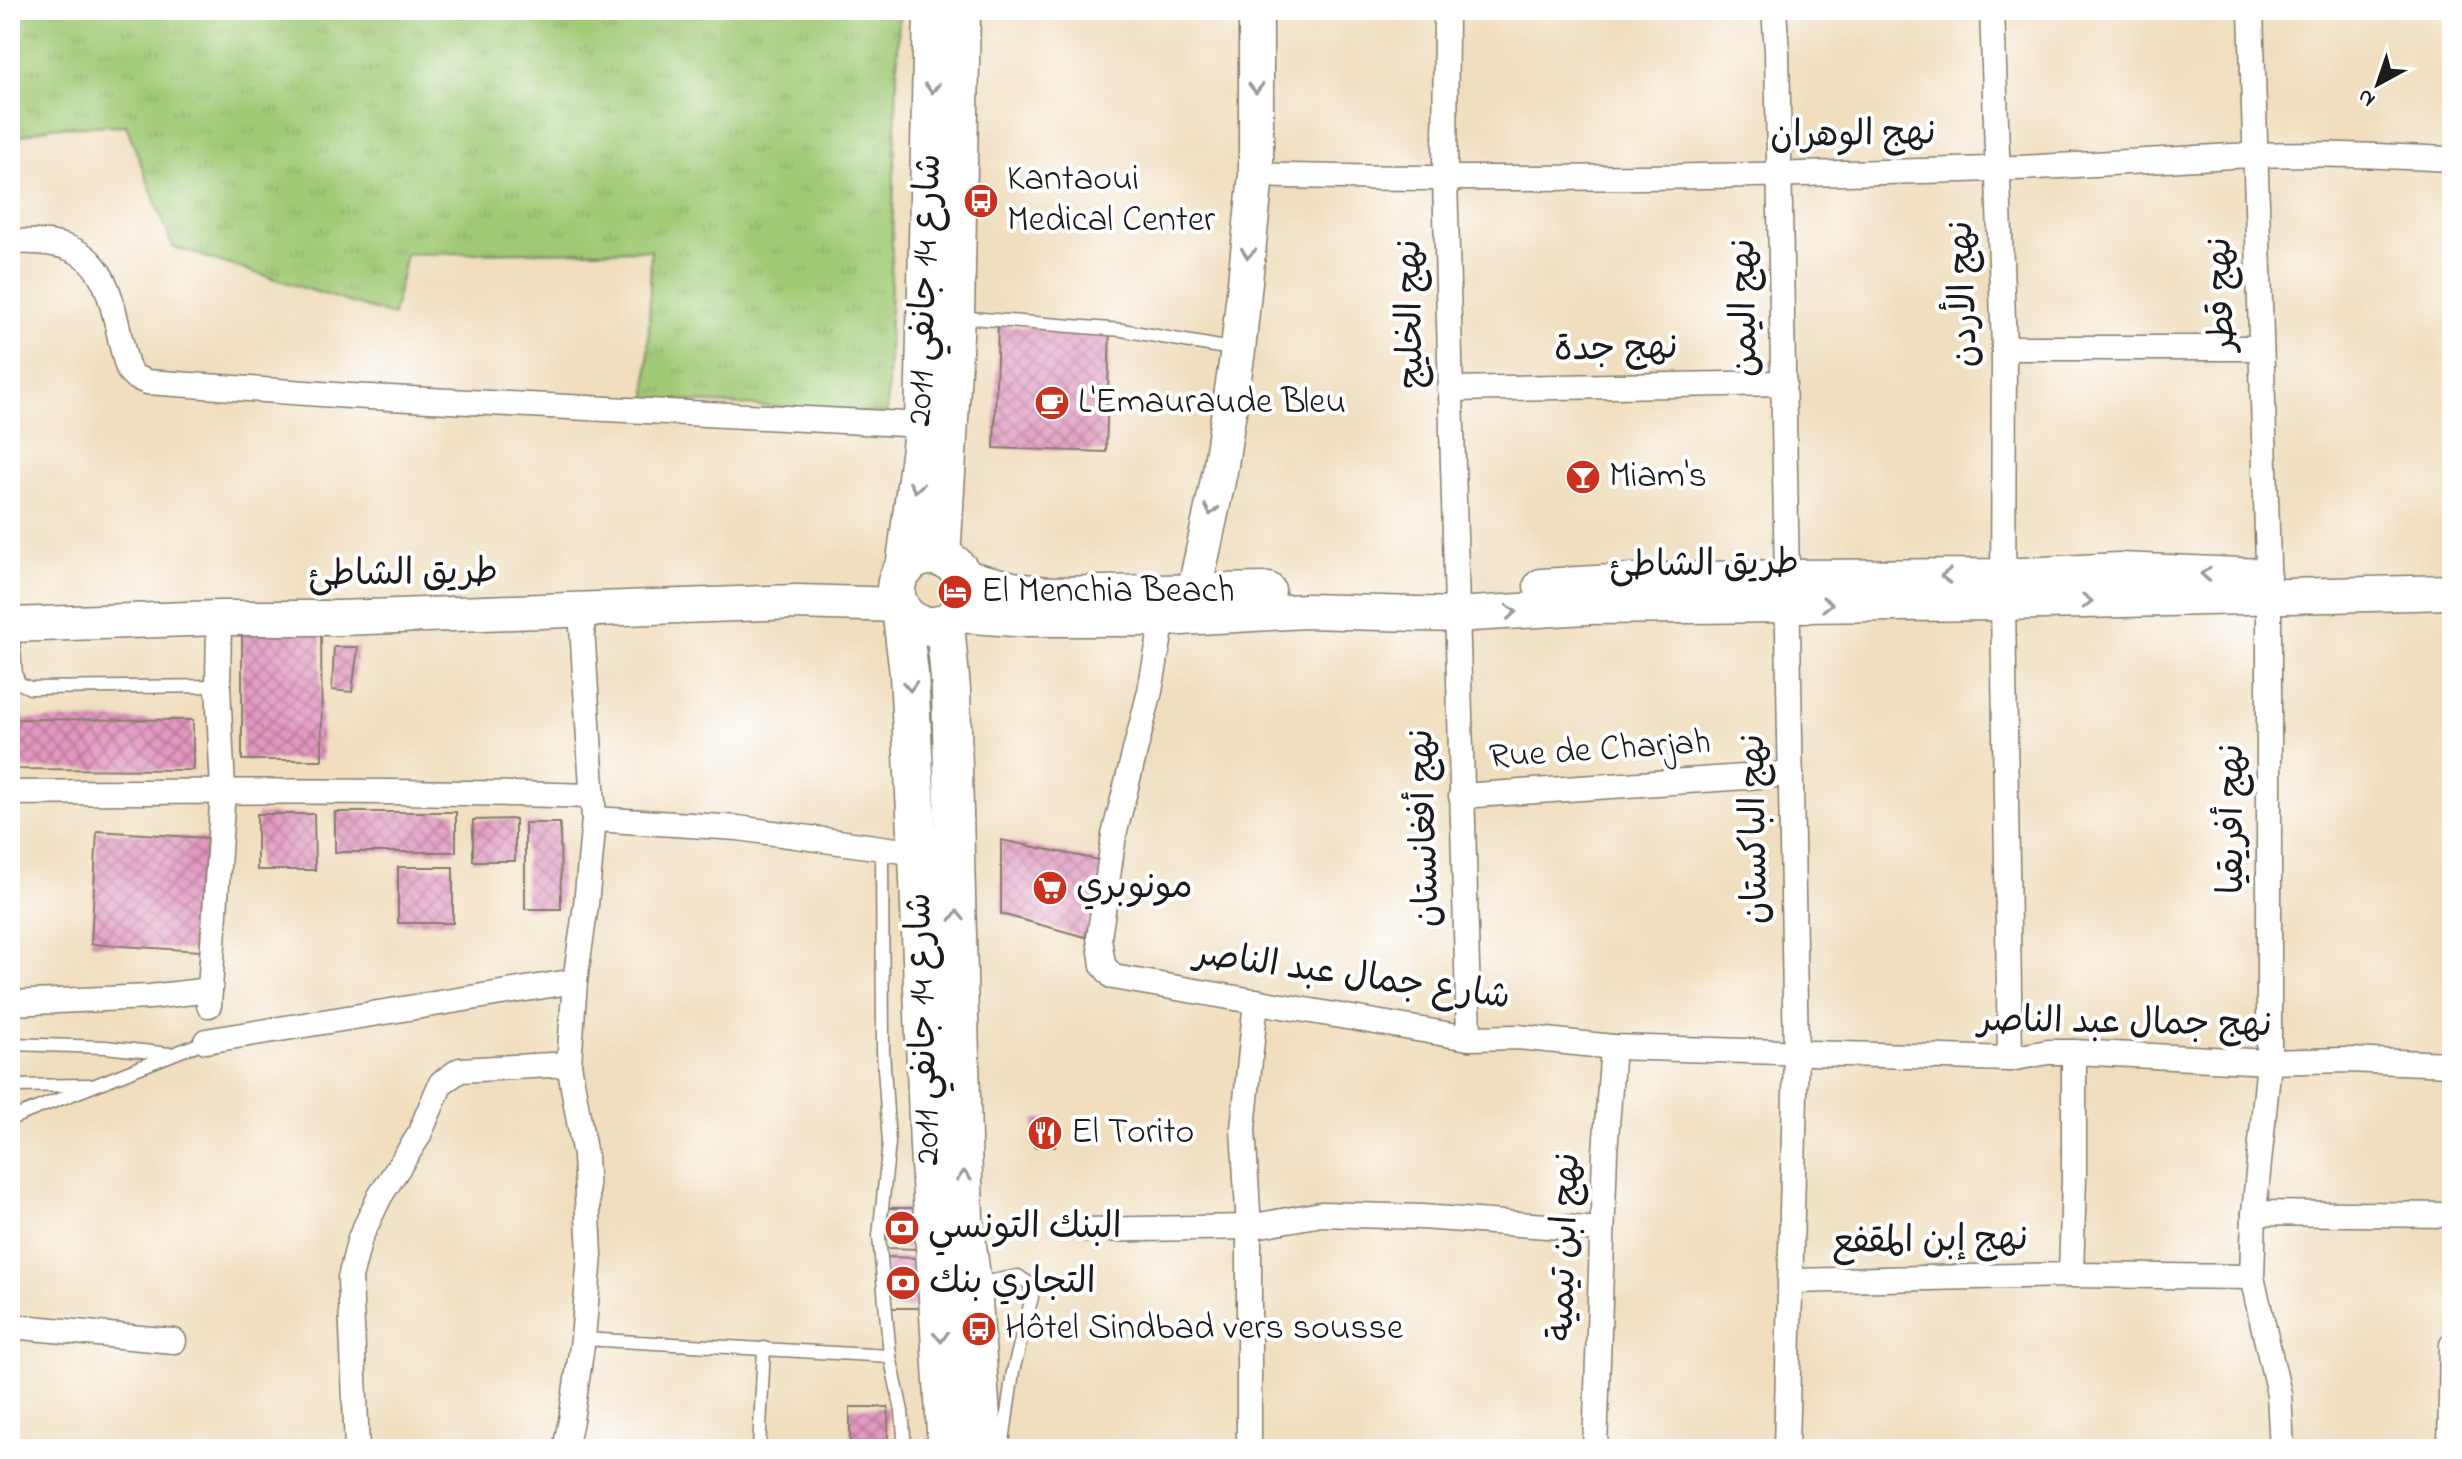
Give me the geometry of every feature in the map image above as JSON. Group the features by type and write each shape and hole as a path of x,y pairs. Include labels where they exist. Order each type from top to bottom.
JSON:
{"main road":[{"name":"شارع 14 جانفي 2011","path":"933,10 924,425 901,590 909,673 900,850 929,1147 947,1449"},
{"name":"شارع 14 جانفي 2011","path":"952,568 946,506 955,317 961,10"},
{"path":"928,556 952,568 967,590 965,603 951,619 925,626 907,617 901,590 915,560 928,556"},
{"name":"شارع 14 جانفي 2011","path":"951,619 964,1221 972,1285 983,1449"}],"street":[{"path":"1194,593 1220,471 1238,350 1256,175 1256,10"},
{"name":"نهج الخليج","path":"1446,10 1445,178 1456,604"},
{"name":"نهج اليمن","path":"1774,10 1788,591"},
{"name":"نهج الأردن","path":"1992,10 2004,348 2003,589 2010,1059"},
{"name":"نهج قطر","path":"2251,10 2268,587"},
{"name":"نهج الوهران","path":"1256,175 1445,178 1779,174 1997,169 2255,155 2332,154 2452,159"},
{"path":"10,241 47,242 67,247 82,254 92,264 102,275 129,371 147,382 381,398 924,425"},
{"path":"2004,348 2261,348"},
{"name":"نهج جدة","path":"1450,389 1784,383"},
{"name":"طريق الشاطئ","path":"952,568 1017,590 1049,594 1262,590 1456,604 1586,607 1788,591 2268,587 2452,592"},
{"name":"طريق الشاطئ","path":"2268,587 2452,571"},
{"name":"نهج أفريقيا","path":"2268,587 2269,1062 2254,1213 2252,1277 2279,1394 2282,1449"},
{"name":"طريق الشاطئ","path":"11,625 581,611 797,602 901,590"},
{"name":"نهج الباكستان","path":"1786,1449 1796,1053 1788,591"},
{"name":"طريق الشاطئ","path":"951,619 1163,619 1456,604"},
{"name":"نهج أفغانستان","path":"1456,604 1469,1038"},
{"path":"565,1449 583,1339 590,1255 585,1156 569,1064 593,808 581,611"},
{"path":"10,1003 210,997 223,790 218,686 219,618"},
{"name":"شارع جمال عبد الناصر","path":"1163,619 1150,691 1114,835 1099,938 1102,958 1109,973 1122,979 1469,1038 1518,1037 1613,1047 1796,1053"},
{"name":"Rue de Charjah","path":"1461,796 1791,774"},
{"path":"10,793 429,791 593,808 900,850"},
{"path":"206,1041 575,981"},
{"path":"1249,1449 1249,1227 1243,1129 1256,1001"},
{"name":"نهج ابن تيمية","path":"1595,1449 1605,1152 1613,1047"},
{"name":"نهج جمال عبد الناصر","path":"1796,1053 2010,1059 2048,1052 2074,1052 2269,1062 2345,1060 2452,1064"},
{"name":"نهج إبن المقفع","path":"2071,1275 2074,1052"},
{"path":"357,1449 350,1278 360,1238 380,1196 418,1137 441,1083 460,1070 569,1064"},
{"path":"2254,1213 2452,1215"},
{"path":"1087,1230 1249,1227 1321,1214 1422,1217 1602,1230"},
{"name":"نهج إبن المقفع","path":"1790,1281 2071,1275 2252,1277"},
{"path":"10,1326 174,1341"},
{"path":"2450,1449 2452,1345"}],"lane":[{"path":"955,317 1122,330 1238,350"},
{"path":"11,625 16,675 19,683 30,688 218,686"},
{"path":"900,850 883,1051 889,1143 879,1236 890,1356 902,1411 905,1449"},
{"path":"10,1119 206,1041"},
{"path":"10,1044 105,1047 173,1054"},
{"path":"10,1086 97,1085"},
{"path":"972,1285 1018,1276 1030,1284 1032,1297 1013,1371 1002,1449"},
{"path":"583,1339 890,1356"},
{"path":"759,1449 764,1348"}],"green space":[{"path":"10,10 899,10 887,414 647,399 651,250 406,254 393,316 173,247 126,125 51,127 10,139"}],"building":[{"name":"L'Emauraude Bleu","path":"998,326 1110,330 1106,452 994,448"},
{"path":"242,625 321,625 322,760 242,760"},
{"path":"334,647 358,647 352,692 332,690"},
{"path":"10,719 193,720 193,770 10,769"},
{"path":"335,812 456,812 456,852 335,852"},
{"path":"257,814 314,814 315,870 257,870"},
{"path":"515,819 515,861 473,861 473,820"},
{"path":"525,823 560,823 561,909 525,909"},
{"path":"97,831 207,838 200,951 91,944"},
{"name":"مونوبري","path":"1001,840 1108,862 1085,937 1001,914"},
{"path":"398,867 453,867 453,923 398,923"},
{"name":"El Torito","path":"1034,1119 1055,1119 1055,1147 1034,1147"},
{"name":"البنك التونسي","path":"886,1208 919,1208 918,1249 886,1248"},
{"name":"التجاري بنك","path":"886,1257 920,1258 921,1308 886,1308"},
{"path":"850,1407 888,1407 888,1446 850,1445"}],"place":[{"name":"Kantaoui Medical Center","path":"981,201"},
{"name":"L'Emauraude Bleu","path":"1052,403"},
{"name":"Miam's","path":"1583,477"},
{"name":"El Menchia Beach","path":"955,592"},
{"name":"مونوبري","path":"1050,888"},
{"name":"El Torito","path":"1045,1133"},
{"name":"البنك التونسي","path":"902,1228"},
{"name":"التجاري بنك","path":"903,1283"},
{"name":"Hôtel Sindbad vers sousse","path":"979,1329"}]}
